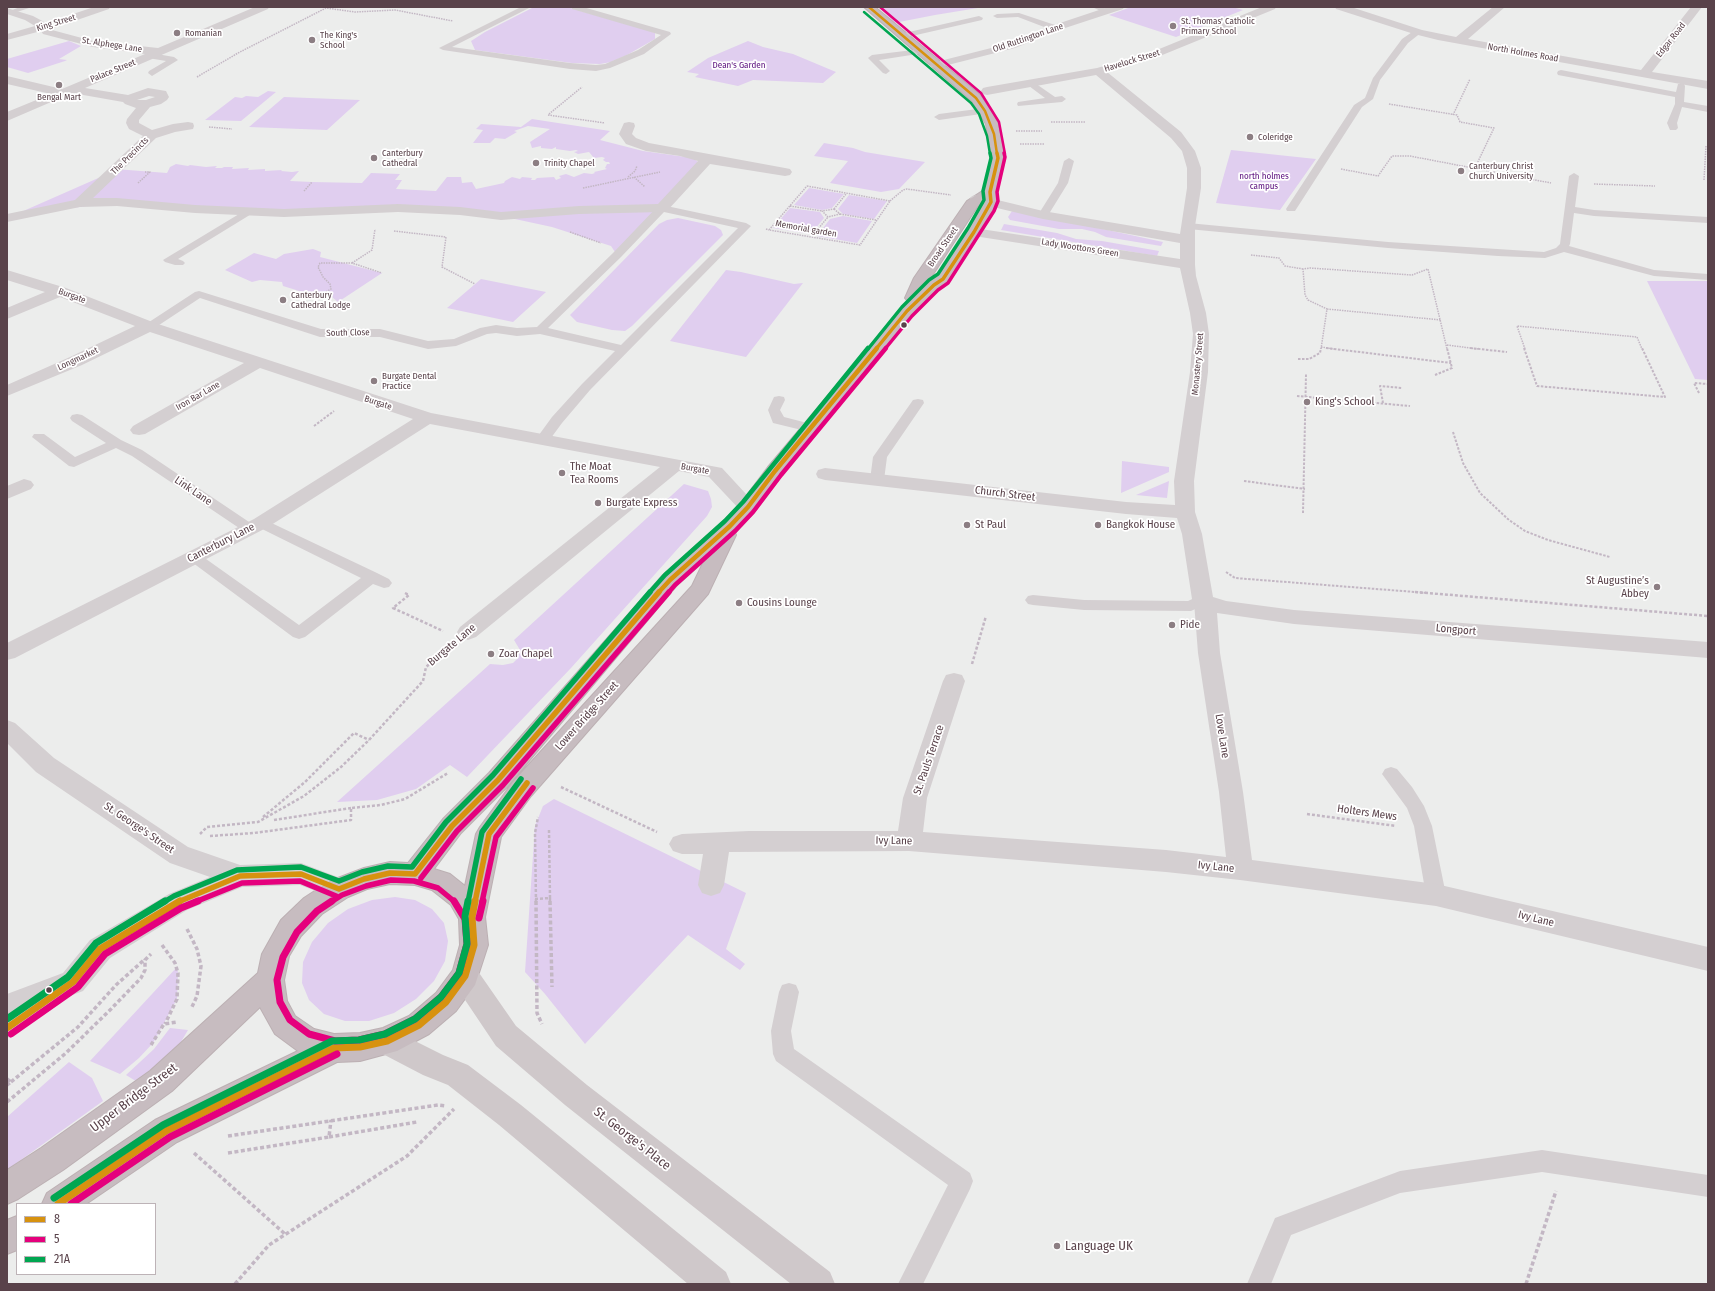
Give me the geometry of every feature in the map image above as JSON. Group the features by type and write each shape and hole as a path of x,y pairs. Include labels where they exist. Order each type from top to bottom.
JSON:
{"highway":[{"name":"Broad Street","path":"775,471 907,311 934,285 943,279 974,232 998,158 993,129 985,111 976,98 869,7"},
{"name":"Broad Street","path":"907,311 922,278 986,198"},
{"name":"Lower Bridge Street","path":"415,874 452,826 498,780 670,580 730,526 748,507 775,471"},
{"name":"Lower Bridge Street","path":"472,917 490,834 522,789 701,589 730,526"},
{"path":"390,873 415,874 440,882 460,897 472,917 474,945 465,976 446,1002 419,1025 387,1040 360,1047 334,1048 306,1040 285,1025 273,1004 270,980 276,954 291,928 313,906 339,888 364,879 390,873"},
{"name":"Upper Bridge Street","path":"7,1188 52,1159 161,1081 270,980"},
{"path":"59,1203 166,1131 334,1048"},
{"path":"7,1238 16,1233"}],"main road":[{"name":"St. George's Place","path":"465,976 506,1036 576,1095 818,1284"},
{"path":"387,1040 433,1065 458,1075 510,1115 714,1284"}],"street":[{"name":"King Street","path":"7,37 45,27 105,7"},
{"name":"Palace Street","path":"7,117 264,7"},
{"name":"Old Ruttington Lane","path":"936,65 1011,46 1100,9 1119,7"},
{"name":"Havelock Street","path":"986,91 1098,71 1151,56 1271,7"},
{"name":"North Holmes Road","path":"1340,7 1418,32 1458,41 1708,85"},
{"path":"1458,41 1500,7"},
{"name":"Edgar Road","path":"1644,74 1697,7"},
{"path":"9,12 29,18 45,27"},
{"name":"St. Alphege Lane","path":"45,27 47,32 93,44 155,54"},
{"name":"Monastery Street","path":"1098,71 1176,135 1188,152 1194,168 1194,188 1188,233 1187,265 1188,276 1198,313 1201,334 1199,372 1184,481 1185,512 1192,534 1204,600"},
{"path":"7,80 68,91 130,99 148,92 163,95 161,99 146,104 132,104 129,101 130,99"},
{"path":"146,104 133,118 132,123 134,126 151,134"},
{"name":"The Precincts","path":"80,203 151,134 173,128 188,126"},
{"path":"629,126 625,134 631,141 646,147 681,152 707,159 785,172"},
{"path":"7,218 80,203 117,202 284,213 379,208 460,211 501,216 579,210 662,208 707,159"},
{"path":"986,198 1043,215 1188,233"},
{"name":"Lady Woottons Green","path":"974,232 1187,265"},
{"name":"Burgate","path":"7,275 60,291 149,326 257,363 427,418 715,472 748,507"},
{"path":"7,314 60,291"},
{"name":"Longmarket","path":"7,391 76,361 149,326"},
{"name":"Iron Bar Lane","path":"139,430 257,363"},
{"name":"Canterbury Lane","path":"7,652 255,526 427,418"},
{"name":"Burgate Lane","path":"464,635 675,465"},
{"name":"Church Street","path":"825,474 1126,508 1185,512"},
{"name":"Longport","path":"1204,600 1225,608 1286,616 1708,650"},
{"name":"Love Lane","path":"1204,600 1209,653 1231,792 1240,869"},
{"name":"St. Pauls Terrace","path":"909,841 916,798 954,681"},
{"name":"St. George's Street","path":"7,730 45,765 179,855 240,876 301,874 339,888"},
{"name":"Ivy Lane","path":"682,844 749,841 909,841 1166,861 1240,869 1436,895 1708,959"},
{"path":"711,885 717,843"},
{"path":"7,1007 73,982 100,948 178,902 240,876"}],"lane":[{"path":"9,12 28,7"},
{"path":"526,7 443,48 570,66 596,68 607,66 641,52 667,34 576,7"},
{"path":"997,16 1019,15 1055,28"},
{"path":"903,36 979,18"},
{"path":"1291,209 1359,106 1368,100 1376,80 1405,41 1418,32"},
{"path":"886,71 872,58 921,51"},
{"path":"152,73 174,60 155,54"},
{"path":"1561,73 1679,99 1708,108"},
{"path":"1673,128 1672,123 1679,99 1681,80"},
{"path":"1021,104 1057,100 1032,84"},
{"path":"939,117 985,111"},
{"path":"1043,215 1064,183 1069,161"},
{"path":"1188,233 1545,255 1560,250 1565,244 1573,180"},
{"path":"540,330 617,255 662,208 746,226 586,387 557,420 543,439"},
{"path":"1569,209 1594,214 1708,220"},
{"path":"179,264 169,260 249,211"},
{"path":"1562,248 1654,273 1708,276"},
{"name":"South Close","path":"149,326 199,294 320,333 380,333 428,345 456,342 484,331 496,329 517,332 540,330"},
{"path":"540,330 624,349"},
{"path":"780,400 774,410 778,420 810,428"},
{"path":"877,480 880,457 918,403"},
{"name":"Link Lane","path":"77,418 137,453 255,526 378,580"},
{"path":"39,437 74,463 116,442"},
{"path":"194,557 298,633 378,580"},
{"path":"1033,600 1084,606 1191,606 1204,600"},
{"path":"1391,774 1406,792 1423,826 1436,895"},
{"path":"7,1028 73,982"},
{"path":"789,992 781,1031 784,1054 962,1181 910,1284"},
{"path":"1259,1284 1283,1226 1400,1182 1542,1161 1708,1186"}],"path":[{"path":"197,77 238,53 326,8 355,12 395,10 485,27"},
{"path":"548,114 602,72 596,68"},
{"path":"1453,115 1470,79"},
{"path":"1368,100 1453,115 1457,116 1460,122 1494,128 1475,168"},
{"path":"1016,130 1042,131"},
{"path":"1020,144 1044,144"},
{"path":"1704,180 1707,158 1706,146"},
{"path":"1339,169 1378,176 1392,156 1404,156 1475,168 1554,184 1573,180 1655,186"},
{"name":"Memorial garden","path":"807,186 846,194 890,201 860,245 769,230 807,186"},
{"path":"890,201 894,199 902,190 907,189 986,198"},
{"path":"834,209 846,194"},
{"path":"789,206 822,212"},
{"path":"352,263 372,250 379,208"},
{"name":"Memorial garden","path":"822,212 834,209 840,214"},
{"name":"Memorial garden","path":"822,212 828,217 840,214 876,220"},
{"path":"812,237 828,217"},
{"path":"375,228 446,237 442,267 475,284"},
{"path":"1251,255 1278,258 1285,266 1303,269 1310,268 1412,275 1428,269 1452,368 1435,375"},
{"path":"326,292 331,289 330,284 323,277 318,267 320,263 352,263 382,274"},
{"path":"1303,269 1306,295 1308,300 1316,305 1327,309 1440,320"},
{"path":"1298,359 1309,359 1320,353 1327,309"},
{"path":"1517,326 1637,337 1665,397 1537,386 1517,326"},
{"path":"1447,345 1507,352"},
{"path":"1320,347 1451,363"},
{"path":"1303,513 1305,489 1306,374"},
{"path":"1699,393 1694,383 1708,384"},
{"path":"1384,403 1380,386 1402,388"},
{"path":"1297,396 1410,406"},
{"path":"1453,432 1463,463 1472,480 1485,498 1509,520 1548,540 1610,557"},
{"path":"1244,481 1305,489"},
{"path":"1222,569 1235,578 1708,616"},
{"path":"378,580 409,595 393,608 464,635"},
{"path":"954,681 966,684 986,616"},
{"name":"Burgate Lane","path":"351,808 351,820 254,833 197,837 206,827 258,822 304,796 342,767 369,740 423,681 426,667 464,635"},
{"path":"258,822 305,782 354,733 369,740"},
{"path":"274,820 381,805 405,799 448,773"},
{"path":"559,786 682,844"},
{"path":"540,811 535,826 537,1013 544,1027"},
{"name":"Holters Mews","path":"1307,814 1399,826"},
{"path":"549,830 552,987"},
{"path":"536,899 550,898"},
{"path":"180,931 186,927 197,949 201,966 197,996 188,1015"},
{"path":"148,1048 164,1024 177,999 178,973 175,963 162,944 157,941"},
{"path":"7,1085 78,1027 116,985 162,944"},
{"path":"7,1102 66,1053 141,978 145,970 144,960"},
{"path":"164,1024 185,1021"},
{"path":"7,1079 11,1082"},
{"path":"220,1138 438,1105 456,1108 407,1156 269,1245 235,1284"},
{"path":"329,1137 331,1120"},
{"path":"228,1153 417,1122"},
{"path":"199,1148 192,1151 285,1234"},
{"path":"1526,1284 1564,1165"}],"green space":[{"path":"534,7 567,7 650,31 655,33 655,39 627,55 611,62 600,64 572,63 475,50 471,41 485,32"},
{"path":"880,7 984,7 894,23"},
{"name":"St. Thomas' Catholic Primary School","path":"1131,7 1232,7 1243,10 1176,37 1109,15"},
{"path":"69,41 81,46 59,59 67,60 65,61 28,73 7,67 7,59"},
{"name":"Dean's Garden","path":"748,41 763,47 793,54 836,72 823,83 753,80 738,86 695,77 699,74 687,72 708,58"},
{"path":"268,91 276,92 241,121 205,120 235,97 258,97"},
{"path":"284,97 360,100 327,130 249,127"},
{"path":"532,119 610,131 600,140 643,151 693,158 702,165 617,255 611,246 552,227 501,216 398,208 284,213 117,202 12,216 112,172 115,169 167,173 170,167 176,164 206,167 217,166 215,168 233,167 232,169 249,168 248,170 265,169 265,171 299,171 290,181 312,182 362,183 371,173 400,174 395,180 402,180 396,189 436,191 447,177 461,177 462,183 472,182 476,189 504,183 512,177 520,179 522,177 532,178 531,180 535,180 537,178 554,177 556,180 561,178 559,176 566,174 574,177 584,173 592,174 595,173 594,172 607,169 605,168 607,164 610,164 609,162 603,160 605,158 594,158 589,152 578,154 574,152 578,151 576,150 570,151 556,149 556,147 552,149 541,148 541,146 532,148 530,142 550,129 528,126 514,131 517,132 505,139 495,138 490,143 473,143 483,130 476,129 481,124 521,127"},
{"path":"824,143 853,148 865,152 925,162 899,189 881,192 830,183 848,161 814,156"},
{"name":"north holmes campus","path":"1231,150 1316,159 1280,210 1216,203"},
{"path":"809,188 844,194 832,208 822,210 794,205"},
{"path":"849,195 887,201 874,219 843,214 838,209"},
{"path":"790,208 820,212 824,218 811,234 773,228"},
{"path":"1012,211 1163,242 1161,246 1106,237 1095,232 1082,229 1059,229 1010,220 1008,217"},
{"path":"843,216 872,221 857,243 817,236 830,219"},
{"path":"678,218 715,226 721,230 723,235 632,326 625,331 612,330 577,322 570,315 659,224 667,220"},
{"path":"1004,224 1057,233 1076,239 1102,241 1159,251 1157,256 1001,230"},
{"path":"313,249 321,252 320,257 382,273 338,302 326,292 309,294 283,286 282,282 260,280 252,282 225,270 254,253 276,259 284,254"},
{"path":"726,270 794,284 803,283 746,357 670,341"},
{"path":"481,279 546,292 513,322 447,308"},
{"path":"1647,281 1708,281 1708,380 1695,379"},
{"path":"1122,461 1169,467 1169,472 1121,493"},
{"path":"1169,481 1167,498 1136,495"},
{"path":"684,484 708,491 712,507 707,516 571,668 467,777 450,765 416,789 377,800 337,802 490,664 503,665 513,663 518,658 520,650 514,640"},
{"path":"554,799 746,893 726,949 745,964 740,970 688,935 585,1044 545,994 525,972 535,826 543,806"},
{"path":"395,897 415,900 432,909 444,923 448,941 445,961 434,981 416,999 394,1013 369,1021 345,1021 324,1014 309,1000 302,983 303,962 312,942 328,923 348,909 372,900"},
{"path":"177,967 177,999 153,1043 139,1058 120,1074 90,1061"},
{"path":"170,1028 188,1030 175,1052 139,1083 126,1075 154,1049"},
{"path":"69,1062 92,1078 103,1101 7,1170 7,1117"}],"transit line":[{"name":"8","path":"7,1028 73,982 100,949 178,902 240,876 301,874 339,889 364,879 390,873 415,874 452,826 498,780 670,580 730,526 748,507 775,471 907,311 934,285 943,279 974,232 991,202 990,192 998,158 994,134 985,111 976,98 869,7"},
{"name":"5","path":"421,878 457,831 503,785 675,585 735,531 753,512 781,475 912,316 938,290 948,283 994,211 998,201 997,192 1005,157 999,122 981,93 880,7"},
{"name":"21A","path":"7,1019 68,977 96,943 174,896 237,870 301,867 339,881 362,872 388,866 412,867 446,822 493,775 665,575 725,521 743,502 902,307 929,280 938,274 984,200 983,191 991,158 987,136 979,114 971,103 864,12"},
{"name":"21A","path":"54,1198 163,1125 332,1041 359,1040 385,1034 415,1019 441,997 459,973 467,944 465,916 482,832 521,779"},
{"name":"8","path":"59,1203 166,1131 334,1048 360,1047 387,1041 419,1025 446,1002 465,976 474,945 472,917 489,834 527,783"},
{"name":"5","path":"479,918 496,837 533,788"},
{"name":"5","path":"391,880 414,881 438,888 455,902 465,919 467,944 459,973 441,997 415,1019 385,1034 359,1040 335,1041 309,1034 290,1020 280,1002 277,980 283,957 297,932 317,911 342,895 366,886 391,880"},
{"name":"5","path":"11,1034 78,987 105,954 181,908 242,883 300,881 336,896"},
{"name":"5","path":"72,1203 170,1137 337,1054"}],"place":[{"name":"St. Thomas' Catholic Primary School","path":"1173,26"},
{"name":"Romanian","path":"177,33"},
{"name":"The King's School","path":"312,40"},
{"name":"Bengal Mart","path":"59,85"},
{"name":"Coleridge","path":"1250,137"},
{"name":"Canterbury Cathedral","path":"374,158"},
{"name":"Trinity Chapel","path":"536,163"},
{"name":"Canterbury Christ Church University","path":"1461,171"},
{"name":"Canterbury Cathedral Lodge","path":"283,300"},
{"name":"Burgate Dental Practice","path":"374,381"},
{"name":"King's School","path":"1307,402"},
{"name":"The Moat Tea Rooms","path":"562,473"},
{"name":"Burgate Express","path":"598,503"},
{"name":"St Paul","path":"967,525"},
{"name":"Bangkok House","path":"1098,525"},
{"name":"St Augustine’s Abbey","path":"1657,587"},
{"name":"Cousins Lounge","path":"739,603"},
{"name":"Pide","path":"1172,625"},
{"name":"Zoar Chapel","path":"491,654"},
{"name":"Language UK","path":"1057,1246"}]}
